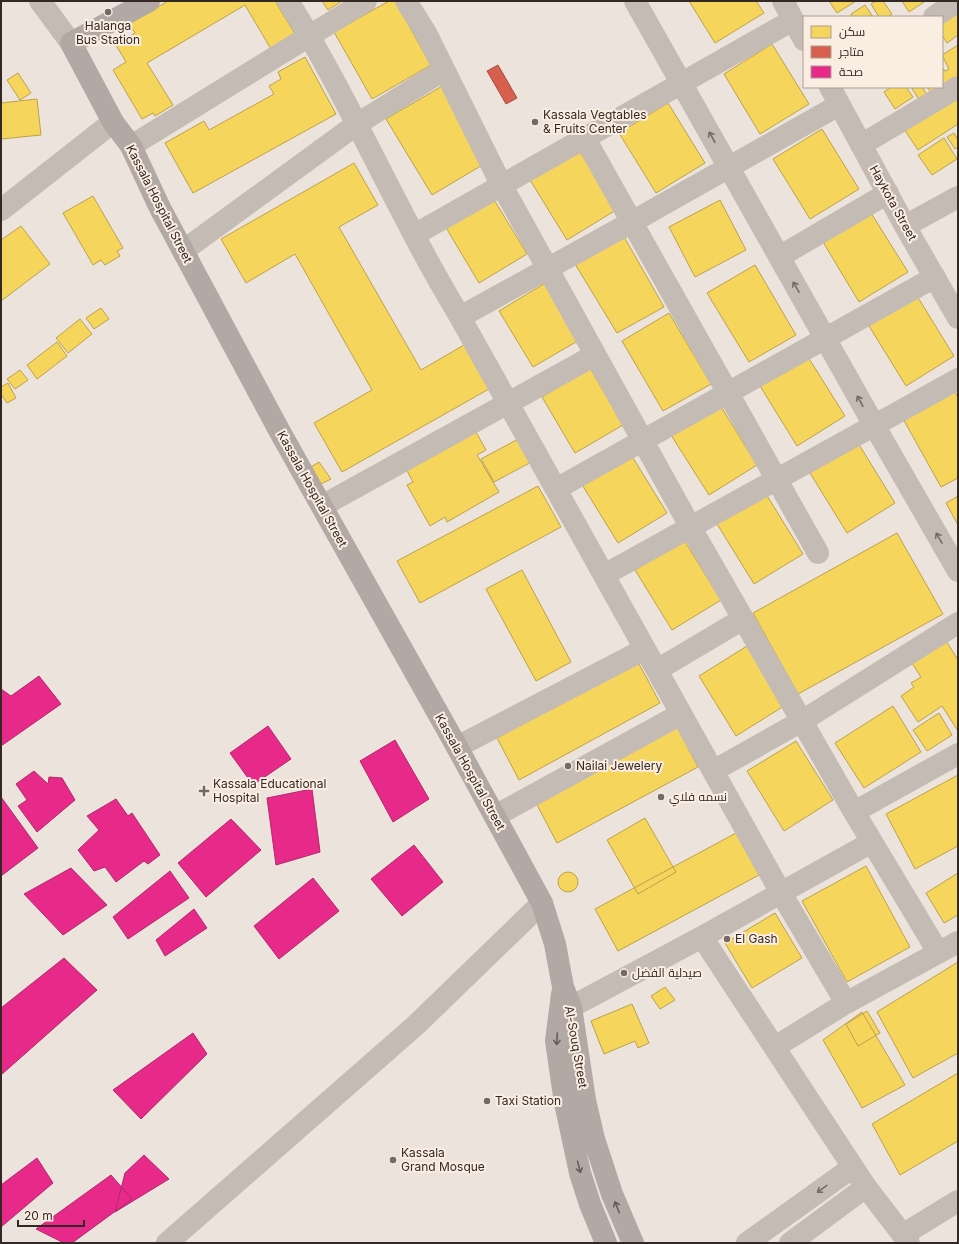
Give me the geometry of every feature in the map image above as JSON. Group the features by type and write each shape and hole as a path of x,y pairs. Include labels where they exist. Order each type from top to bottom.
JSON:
{"main road":[{"path":"71,43 149,1"},
{"name":"Kassala Hospital Street","path":"71,43 113,122 131,146 160,208 183,251 322,506 457,747 542,903 555,944 563,987"},
{"name":"Al-Souq Street","path":"563,987 565,1009 594,1139 612,1194 633,1243"},
{"name":"Al-Souq Street","path":"565,1009 556,1041 565,1103 580,1172 590,1204 606,1243"}],"street":[{"name":"Kassala Hospital Street","path":"40,1 71,43"},
{"path":"288,1 309,35 358,124 414,235 781,893 846,1003"},
{"path":"131,146 366,1"},
{"path":"406,1 426,33 501,184 547,270 691,528 854,812 938,952"},
{"path":"636,1 728,167 958,572"},
{"path":"783,1 803,38"},
{"path":"936,16 958,1"},
{"path":"414,235 501,184 793,20"},
{"path":"183,251 358,124 444,70"},
{"path":"861,146 958,87"},
{"path":"460,317 547,270 728,167 835,96"},
{"name":"Haykota Street","path":"835,96 905,226 958,318"},
{"path":"1,210 113,122"},
{"path":"584,137 818,553"},
{"path":"779,257 888,193"},
{"path":"905,226 954,206"},
{"path":"556,489 935,277"},
{"path":"322,506 595,355"},
{"path":"604,575 691,528 958,378"},
{"path":"657,670 743,619"},
{"path":"713,771 802,721 958,623"},
{"path":"457,747 645,649"},
{"path":"495,816 681,714"},
{"path":"854,812 958,754"},
{"path":"565,1009 702,937 872,842"},
{"path":"167,1243 416,1025 542,903"},
{"path":"702,937 866,1187 906,1239 958,1201"},
{"path":"775,1047 846,1003 958,942"},
{"path":"747,1243 853,1167"},
{"path":"790,1243 866,1187"}],"building: سكن":[{"path":"168,1 275,1 295,34 271,49 245,5 147,63 173,105 155,116 153,113 142,119 113,70 126,62 116,45 135,33 129,24"},
{"path":"322,1 342,1 328,10"},
{"path":"389,1 395,1 431,65 372,99 334,32"},
{"path":"689,1 756,1 764,13 715,43"},
{"path":"829,1 856,1 837,13"},
{"path":"876,1 883,1 892,14 889,16 878,16 871,4"},
{"path":"902,1 923,1 924,2 909,12"},
{"path":"865,5 872,16 852,16 851,14"},
{"path":"958,7 958,35 947,43 943,37 943,17"},
{"path":"772,44 809,104 760,134 724,74"},
{"path":"958,45 958,77 943,87 943,68 945,71 949,69 943,54"},
{"path":"305,57 336,114 193,193 165,143 204,121 209,130 274,94 269,86 281,79 278,72"},
{"path":"18,73 31,93 20,100 7,80"},
{"path":"444,85 489,161 432,195 386,119"},
{"path":"890,88 907,88 913,97 895,109 884,92"},
{"path":"912,88 923,88 928,96 920,101"},
{"path":"928,88 941,88 932,94"},
{"path":"958,94 958,124 918,150 904,129"},
{"path":"37,99 41,135 1,139 1,103"},
{"path":"668,103 705,163 656,193 619,133"},
{"path":"822,129 859,189 810,219 773,159"},
{"path":"954,133 958,140 958,147 955,149 947,137"},
{"path":"944,138 957,159 932,175 918,155"},
{"path":"579,150 616,210 567,240 530,180"},
{"path":"354,163 378,205 339,227 421,370 464,345 489,389 342,472 314,423 372,390 295,254 246,283 221,239"},
{"path":"93,196 123,248 117,251 120,256 105,265 101,260 93,265 63,213"},
{"path":"493,198 527,254 479,283 445,226"},
{"path":"720,200 746,250 695,277 669,227"},
{"path":"871,213 908,272 859,302 823,242"},
{"path":"21,226 50,264 1,301 1,240"},
{"path":"623,235 664,307 617,333 575,264"},
{"path":"755,265 796,335 749,362 707,293"},
{"path":"547,282 581,339 533,367 499,311"},
{"path":"917,296 954,356 906,386 869,326"},
{"path":"101,308 109,319 94,329 86,318"},
{"path":"669,313 711,384 663,411 622,341"},
{"path":"80,319 92,334 68,353 56,338"},
{"path":"57,342 67,356 37,379 27,365"},
{"path":"808,357 845,416 797,446 760,386"},
{"path":"590,368 623,425 575,453 542,397"},
{"path":"20,370 28,380 15,389 7,379"},
{"path":"8,383 16,398 7,403 1,394 1,387"},
{"path":"953,389 958,397 958,478 941,487 902,417"},
{"path":"720,405 757,465 709,495 671,435"},
{"path":"475,430 486,450 477,455 499,492 447,522 445,517 430,526 407,485 413,482 406,469"},
{"path":"522,437 535,460 494,482 481,459"},
{"path":"858,443 895,503 847,533 810,473"},
{"path":"630,453 667,513 618,543 581,483"},
{"path":"319,462 331,479 321,484 311,467"},
{"path":"538,486 561,527 420,603 397,561"},
{"path":"766,494 803,554 754,584 717,524"},
{"path":"958,496 958,525 946,503"},
{"path":"897,533 943,614 798,694 753,613"},
{"path":"684,540 721,600 672,630 635,570"},
{"path":"522,570 571,662 536,681 486,589"},
{"path":"940,631 958,660 958,731 942,706 918,722 901,696 914,687 911,683 921,677 906,654"},
{"path":"747,646 784,706 736,736 699,676"},
{"path":"638,662 660,703 519,780 497,738"},
{"path":"893,706 921,752 864,788 835,743"},
{"path":"939,713 952,735 927,751 913,730"},
{"path":"676,725 698,767 557,843 535,801"},
{"path":"796,741 833,800 784,831 747,771"},
{"path":"958,775 958,846 915,869 886,814"},
{"path":"645,818 676,872 638,894 607,840"},
{"path":"736,833 759,875 618,951 595,909"},
{"path":"866,866 910,947 847,982 802,901"},
{"path":"568,872 575,875 578,882 575,889 568,892 561,889 558,882 561,875"},
{"path":"958,873 958,915 944,923 926,893"},
{"path":"775,913 802,958 752,988 725,943"},
{"path":"958,962 958,1053 913,1078 877,1012"},
{"path":"665,987 675,1000 660,1009 651,996"},
{"path":"632,1004 649,1043 638,1048 635,1041 604,1054 591,1021"},
{"path":"867,1011 880,1033 858,1046 846,1024"},
{"path":"862,1012 905,1085 862,1108 823,1040"},
{"path":"958,1073 958,1141 900,1175 872,1124"}],"building: متاجر":[{"path":"498,65 517,98 506,104 487,71"}],"building: صحة":[{"path":"39,676 61,704 1,746 1,689 11,696"},
{"path":"268,726 291,759 253,785 230,753"},
{"path":"395,740 429,799 393,822 360,761"},
{"path":"34,771 48,784 49,777 62,778 75,800 37,832 18,806 27,800 16,784"},
{"path":"312,789 320,852 276,865 267,798"},
{"path":"1,797 38,848 1,876"},
{"path":"116,799 128,816 132,813 160,855 148,864 144,861 116,882 105,867 94,871 78,850 99,830 87,816"},
{"path":"231,819 261,850 206,897 178,863"},
{"path":"414,845 443,882 402,916 371,879"},
{"path":"71,868 107,905 63,935 24,894"},
{"path":"170,871 189,898 128,939 113,917"},
{"path":"313,878 339,911 279,959 254,926"},
{"path":"194,909 207,928 165,956 156,940"},
{"path":"64,958 97,990 1,1075 1,1008"},
{"path":"193,1033 207,1054 141,1119 113,1090"},
{"path":"144,1155 169,1179 115,1212 125,1173"},
{"path":"37,1158 53,1183 1,1227 1,1185"},
{"path":"111,1175 132,1199 72,1243 64,1243 36,1229"}],"place":[{"name":"Halanga Bus Station","path":"108,12"},
{"name":"Kassala Vegtables & Fruits Center","path":"535,122"},
{"name":"Nailai Jewelery","path":"568,766"},
{"name":"Kassala Educational Hospital","path":"204,791"},
{"name":"نسمه فلاي","path":"661,797"},
{"name":"El Gash","path":"727,939"},
{"name":"صيدلية الفضل","path":"624,973"},
{"name":"Taxi Station","path":"487,1101"},
{"name":"Kassala Grand Mosque","path":"393,1160"}]}
